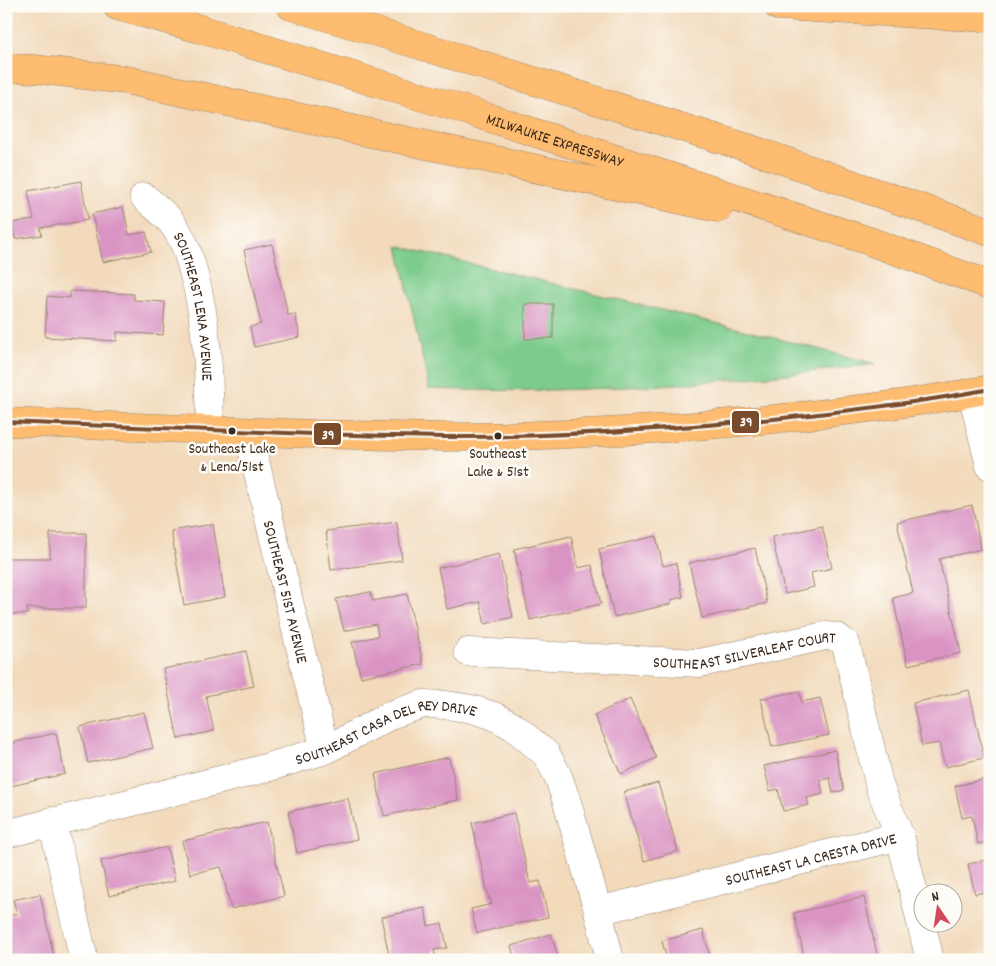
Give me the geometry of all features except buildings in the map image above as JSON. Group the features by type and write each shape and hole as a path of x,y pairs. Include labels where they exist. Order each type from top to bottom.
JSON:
{"main road":[{"name":"MILWAUKIE EXPRESSWAY","path":"117,6 200,29 462,109 869,241 990,285"},
{"path":"291,6 745,147 990,232"},
{"path":"778,6 990,18"},
{"path":"6,68 36,69 126,80 869,241"},
{"path":"6,422 248,432 407,436 462,437 565,434 733,423 813,415 910,403 981,391"}],"street":[{"name":"SOUTHEAST LENA AVENUE","path":"144,197 172,224 182,240 198,288 206,334 210,430"},
{"path":"981,391 990,466"},
{"name":"SOUTHEAST 51ST AVENUE","path":"248,432 325,750"},
{"name":"SOUTHEAST SILVERLEAF COURT","path":"468,652 700,663 825,636 837,637 846,644 880,788 900,836"},
{"name":"SOUTHEAST CASA DEL REY DRIVE","path":"6,834 258,770 325,750 393,714 423,704 472,709 494,716 514,727 546,754 558,776 567,802 610,960"},
{"path":"52,821 84,960"},
{"name":"SOUTHEAST LA CRESTA DRIVE","path":"598,911 900,836 930,960"}],"green space":[{"path":"398,246 876,364 653,386 541,390 429,389"}],"transit line":[{"name":"39","path":"6,422 388,436 462,437 579,434 774,419 909,403 990,389"}],"place":[{"name":"Southeast Lake & Lena/51st","path":"232,431"},
{"name":"Southeast Lake & 51st","path":"498,436"}]}
